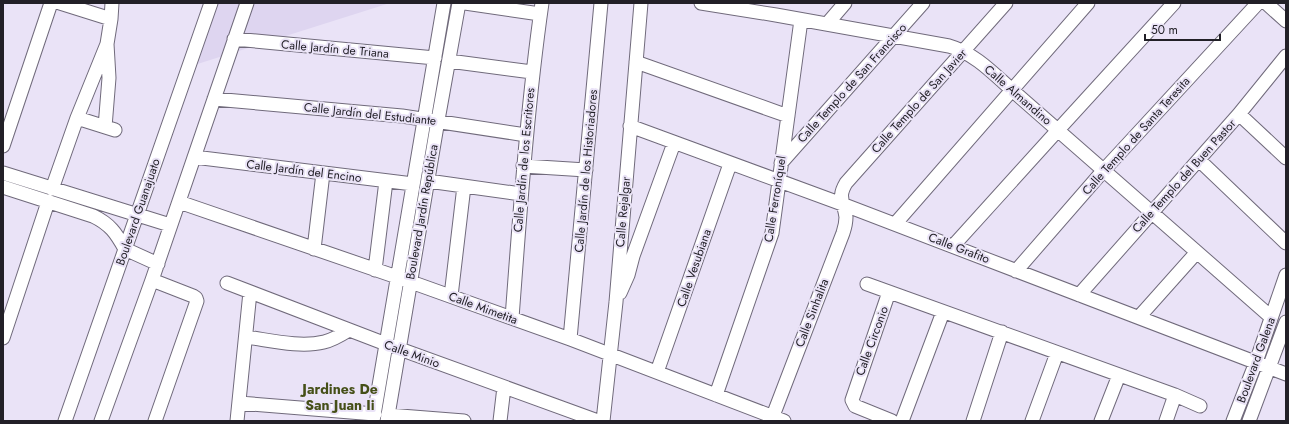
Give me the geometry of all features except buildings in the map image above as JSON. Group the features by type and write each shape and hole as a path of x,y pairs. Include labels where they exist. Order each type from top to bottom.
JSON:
{"street":[{"path":"3,146 51,3"},
{"path":"60,3 111,20"},
{"path":"52,189 77,118 107,44 112,3"},
{"name":"Boulevard Guanajuato","path":"65,421 211,3"},
{"path":"101,421 158,264 170,225 247,3"},
{"name":"Boulevard Jardín República","path":"374,418 444,3"},
{"name":"Boulevard Jardín República","path":"387,418 459,3"},
{"path":"465,3 541,8"},
{"name":"Calle Jardín de los Historiadores","path":"570,339 601,3"},
{"name":"Calle Rejalgar","path":"603,421 616,302 641,3"},
{"name":"Calle Almandino","path":"701,3 776,9 801,20 949,46 964,51 973,56 1271,317"},
{"path":"827,24 845,3"},
{"name":"Calle Templo de San Francisco","path":"781,163 923,3"},
{"name":"Calle Templo de San Javier","path":"842,204 842,190 846,183 1006,3"},
{"path":"895,224 1088,3"},
{"path":"953,246 1174,3"},
{"name":"Calle Templo de Santa Teresita","path":"1016,270 1103,171 1258,3"},
{"path":"1266,3 1286,21"},
{"name":"Calle Jardín de los Escritores","path":"512,318 523,166 532,72 541,8"},
{"name":"Calle Ferroníquel","path":"716,395 767,248 774,219 801,20"},
{"name":"Calle Jardín de Triana","path":"234,39 435,58"},
{"path":"77,118 110,128 107,44"},
{"name":"Calle Templo del Buen Pastor","path":"1079,295 1239,114 1286,56"},
{"path":"449,61 532,72"},
{"path":"636,62 788,116"},
{"name":"Calle Jardín del Estudiante","path":"214,99 424,118 526,135"},
{"path":"1239,114 1286,158"},
{"name":"Calle Grafito","path":"630,126 895,224 1286,374"},
{"path":"616,302 628,275 633,256 674,143"},
{"name":"Calle Jardín del Encino","path":"194,158 413,184"},
{"path":"1199,160 1286,243"},
{"name":"Calle Vesubiana","path":"657,372 730,164"},
{"path":"523,166 586,170"},
{"path":"3,173 170,225"},
{"path":"314,249 323,173"},
{"path":"375,270 386,181"},
{"path":"428,181 521,194"},
{"path":"451,296 464,186"},
{"path":"3,187 93,216 104,221 111,227 125,249 158,264"},
{"path":"3,338 48,202"},
{"name":"Calle Mimetita","path":"179,202 397,277 570,339 716,395 776,420"},
{"name":"Calle Sinhalita","path":"776,420 843,233 846,218 842,204"},
{"path":"1139,318 1197,252"},
{"name":"Boulevard Galena","path":"1233,421 1256,362 1286,276"},
{"path":"152,280 193,296 197,301 155,421"},
{"name":"Calle Minio","path":"227,283 399,349 504,387 563,415 598,421"},
{"path":"867,284 889,292"},
{"path":"237,421 250,292"},
{"name":"Calle Circonio","path":"892,421 855,406 852,400 889,292 1176,395 1200,406"},
{"path":"902,421 943,312"},
{"name":"Boulevard Galena","path":"1249,421 1286,322"},
{"path":"246,337 302,344 314,344 332,340 349,330"},
{"path":"972,421 1002,332"},
{"path":"1032,421 1057,353"},
{"path":"1101,421 1119,375"},
{"path":"500,421 504,387"},
{"path":"1166,421 1176,395"},
{"path":"239,403 374,418"},
{"path":"387,418 464,421"}],"shaded area":[{"path":"216,3 390,3 188,67"}],"district":[{"name":"Jardines De San Juan Ii","path":"340,398"}]}
